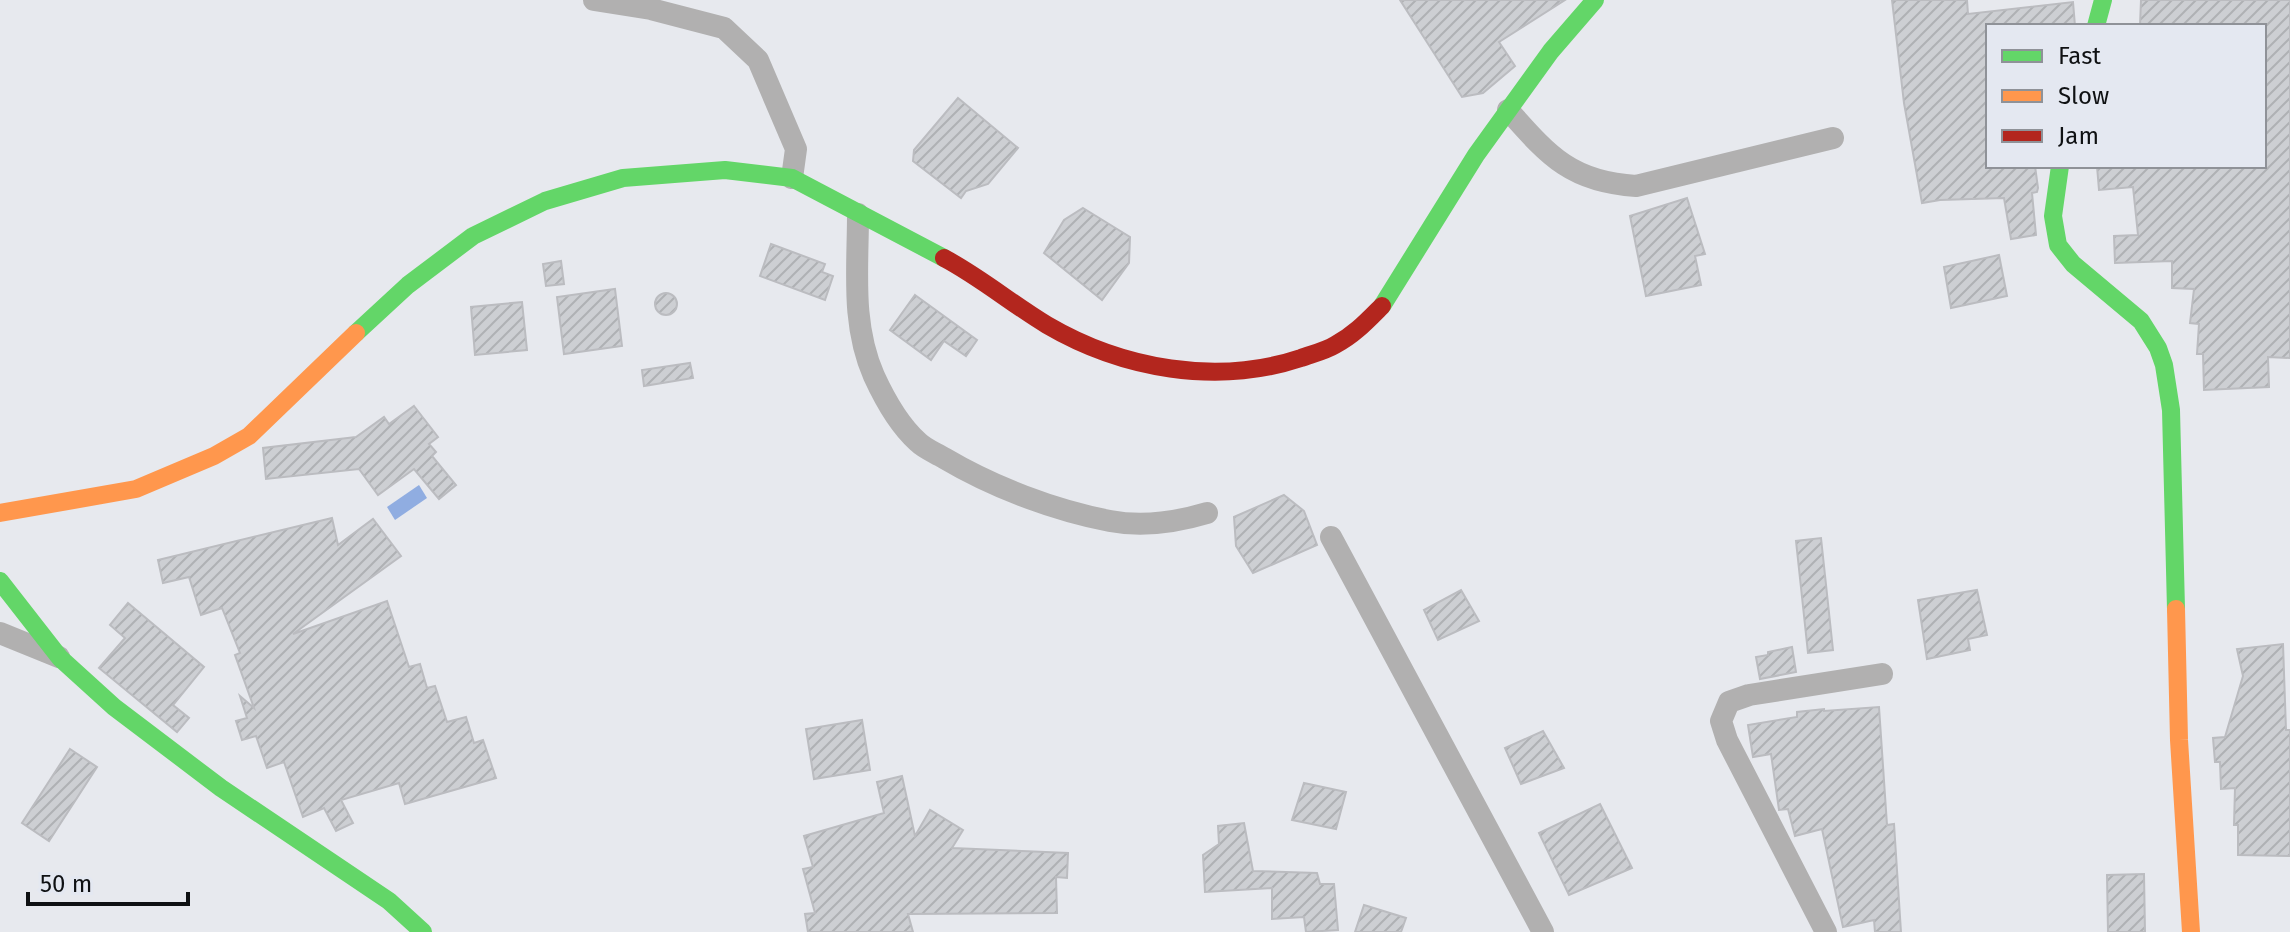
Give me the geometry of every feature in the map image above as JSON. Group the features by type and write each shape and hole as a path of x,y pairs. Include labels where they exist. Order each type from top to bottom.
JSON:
{"street":[{"path":"594,0 651,9 724,28 758,60 796,149 792,178"},
{"path":"0,513 136,489 214,456 257,429 408,285 473,236 545,201 623,178 725,170 792,178 951,262 1049,326 1113,355 1162,368 1207,372 1255,369 1289,362 1333,347 1360,329 1384,304 1476,155 1551,51 1595,0"},
{"path":"2097,24 2103,0"},
{"path":"1508,110 1563,165 1606,184 1636,186 1833,138"},
{"path":"2060,168 2053,221 2058,245 2072,263 2144,321 2160,346 2168,372 2179,725 2191,932"},
{"path":"858,214 856,300 862,339 889,407 918,443 998,485 1065,509 1111,521 1183,520 1207,513"},
{"path":"1331,537 1543,932"},
{"path":"0,581 60,658 114,707 221,788 389,901 423,932"},
{"path":"0,633 60,658"},
{"path":"1826,932 1727,740 1721,721 1729,702 1749,695 1882,674"}],"water":[{"path":"419,485 427,498 395,520 387,507"}],"building":[{"path":"1400,0 1565,0 1499,42 1515,66 1483,93 1462,97"},
{"path":"1892,0 1967,0 1968,14 2073,2 2075,24 1986,24 1986,168 2035,168 2038,188 2037,192 2032,193 2036,235 2011,239 2004,198 1922,203 1904,103"},
{"path":"2141,0 2290,0 2290,358 2268,357 2269,387 2204,390 2203,354 2197,354 2199,324 2190,323 2194,289 2172,288 2172,261 2115,263 2114,236 2138,235 2133,187 2099,190 2097,168 2266,168 2266,24 2140,24"},
{"path":"958,98 1018,148 988,184 966,191 961,198 913,161 914,150"},
{"path":"1687,198 1705,254 1695,256 1701,285 1646,296 1630,216"},
{"path":"1083,208 1130,237 1129,263 1102,300 1044,253 1064,220"},
{"path":"771,244 825,264 822,272 833,276 825,300 760,276"},
{"path":"1999,255 2007,296 1951,308 1944,267"},
{"path":"561,261 564,284 546,286 543,264"},
{"path":"615,289 622,346 564,354 557,297"},
{"path":"666,293 677,304 666,315 655,304"},
{"path":"915,295 977,340 966,356 944,341 931,360 890,330"},
{"path":"522,302 527,350 475,355 471,307"},
{"path":"690,363 693,378 644,386 642,370"},
{"path":"414,406 438,437 429,444 436,452 432,456 456,485 439,499 414,469 378,495 359,469 266,479 263,448 356,437 384,417 389,424"},
{"path":"1284,495 1304,511 1317,545 1253,573 1236,546 1234,517"},
{"path":"332,518 338,545 373,519 401,556 293,634 387,601 409,667 420,664 427,688 435,686 447,722 466,717 474,743 483,740 496,778 405,804 399,783 341,800 353,823 336,831 324,808 303,817 284,762 267,768 256,736 242,740 236,721 247,718 240,696 254,708 235,655 240,653 222,608 201,615 189,577 163,583 158,560"},
{"path":"1821,538 1833,650 1808,653 1796,541"},
{"path":"1461,590 1479,621 1438,640 1424,610"},
{"path":"1977,590 1987,635 1968,639 1970,650 1927,659 1918,600"},
{"path":"128,603 204,667 173,705 189,718 177,732 99,668 125,638 110,625"},
{"path":"2283,644 2286,730 2290,730 2290,856 2238,855 2238,825 2234,825 2235,788 2221,789 2220,762 2215,762 2213,738 2225,737 2243,676 2237,649"},
{"path":"1792,647 1796,672 1760,679 1756,657"},
{"path":"1879,707 1887,825 1894,824 1901,932 1875,932 1874,920 1843,927 1822,829 1795,836 1788,809 1779,810 1771,754 1753,757 1748,725 1797,717 1797,712"},
{"path":"862,720 870,770 814,779 806,729"},
{"path":"1543,731 1564,768 1521,784 1505,748"},
{"path":"70,749 97,767 49,841 22,823"},
{"path":"902,776 915,836 930,810 963,830 952,848 1068,853 1067,878 1056,877 1057,913 908,914 913,932 808,932 805,914 815,913 803,869 813,867 804,836 884,813 877,782"},
{"path":"1304,783 1346,792 1336,829 1292,820"},
{"path":"1600,804 1632,868 1569,895 1539,833"},
{"path":"1244,823 1253,871 1317,873 1320,884 1334,884 1338,930 1306,932 1304,917 1272,919 1272,888 1205,892 1203,855 1219,844 1218,826"},
{"path":"2144,874 2145,932 2108,932 2107,875"},
{"path":"1364,905 1406,918 1401,932 1355,932"}],"traffic: fast":[{"path":"1382,306 1476,155 1551,51 1595,0"},
{"path":"2097,24 2103,0"},
{"path":"2060,168 2053,216 2058,245 2073,264 2141,321 2158,348 2164,365 2171,410 2176,609"},
{"path":"356,333 408,285 473,236 545,201 623,178 725,170 792,178 944,258"},
{"path":"0,581 60,658 114,707 221,788 389,901 423,932"}],"traffic: slow":[{"path":"0,513 136,489 214,456 249,436 356,333"},
{"path":"2176,609 2179,740 2191,932"}],"traffic: jam":[{"path":"944,258 1047,325 1076,340 1107,353 1171,368 1236,371 1301,358 1342,341 1382,306"}]}
